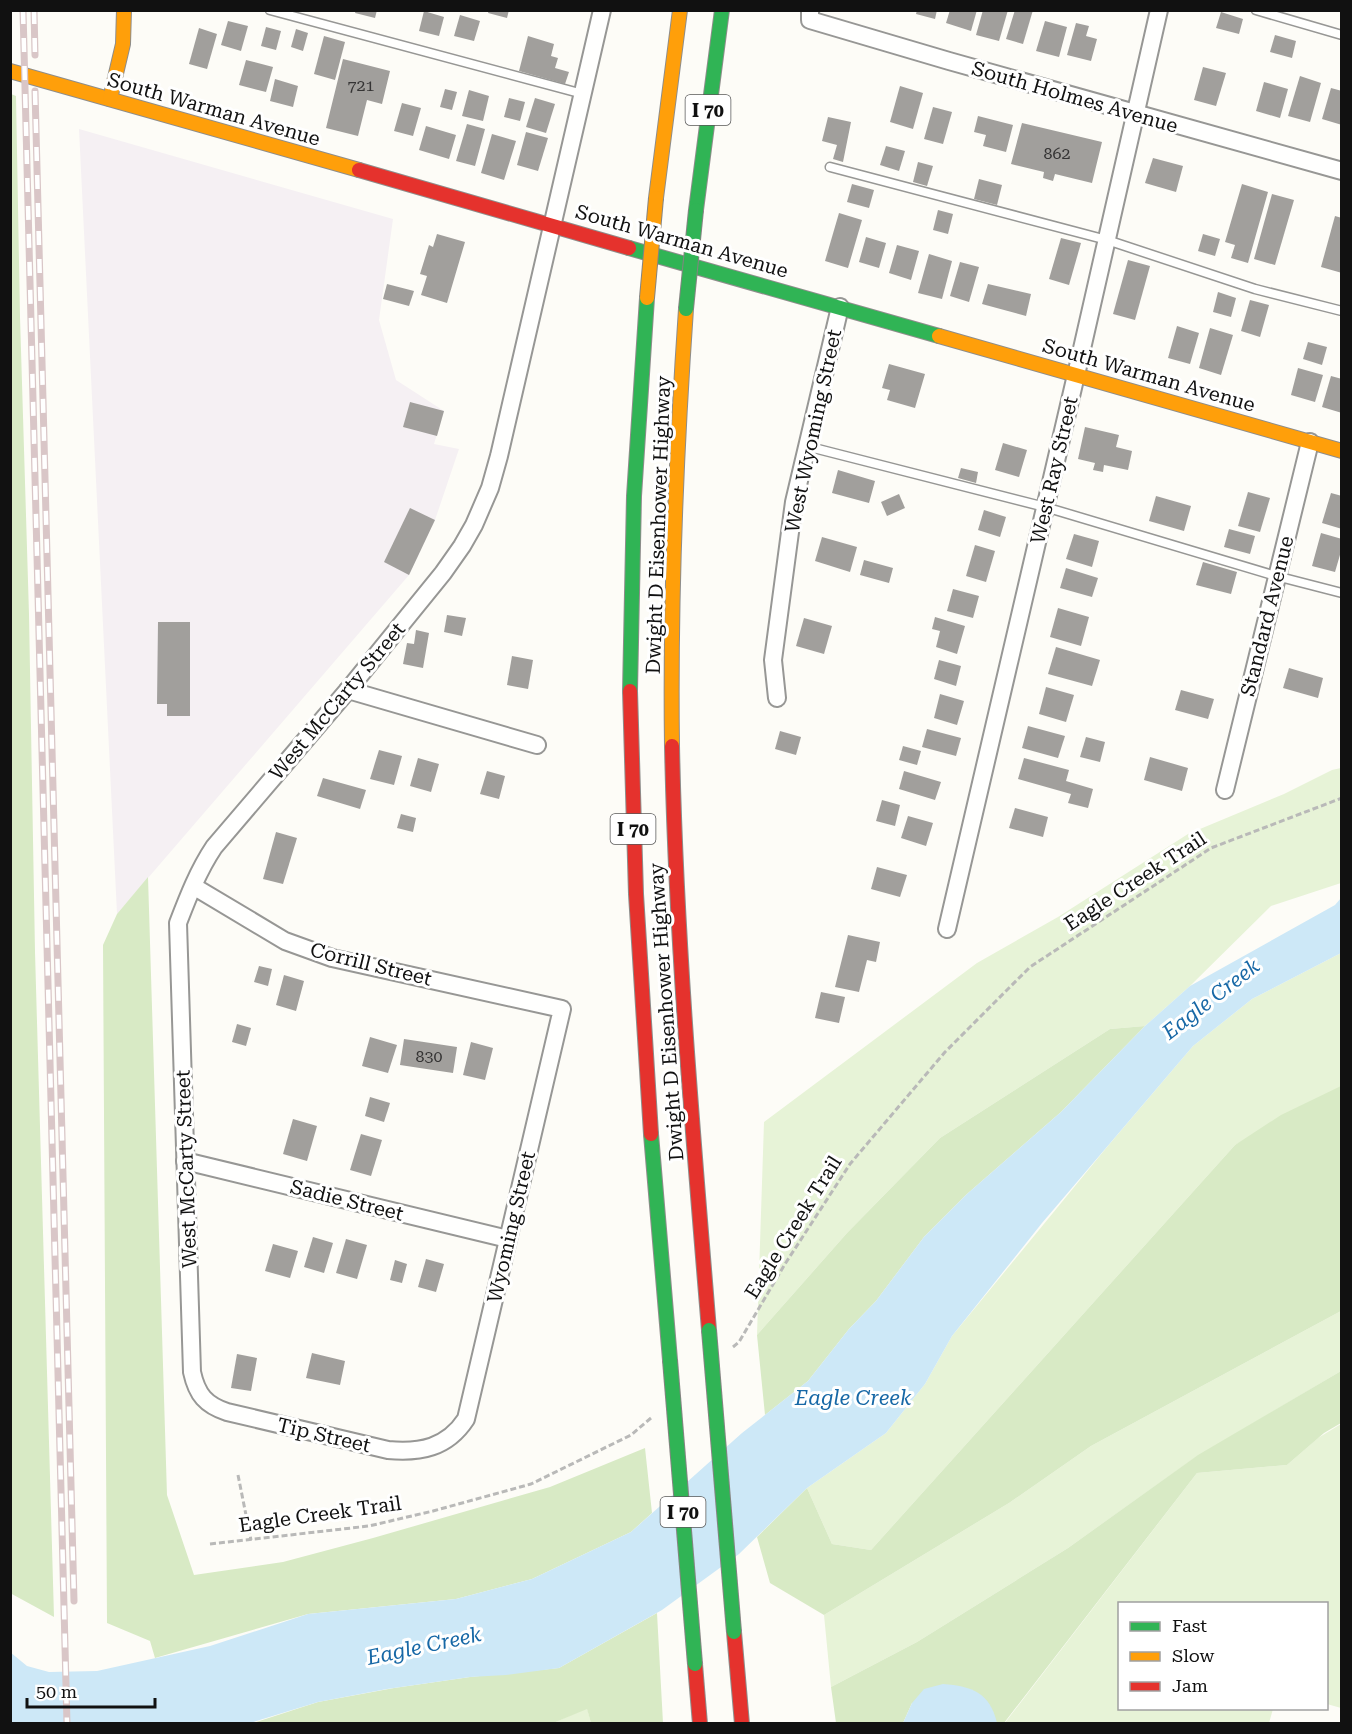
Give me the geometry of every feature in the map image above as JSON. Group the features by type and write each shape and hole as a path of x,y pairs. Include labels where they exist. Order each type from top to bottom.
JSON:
{"main road":[{"path":"110,99 122,50 125,29 124,10"},
{"name":"Dwight D Eisenhower Highway","path":"680,10 656,198 637,427 631,603 632,784 641,979 700,1724"},
{"name":"Dwight D Eisenhower Highway","path":"722,10 696,210 677,458 673,559 673,797 682,991 742,1724"},
{"name":"South Warman Avenue","path":"10,71 1341,451"}],"street":[{"name":"West McCarty Street","path":"203,1398 195,1386 192,1372 178,923 203,863 214,847 348,690 443,573 462,546 484,503 499,456 602,10"},
{"name":"West Ray Street","path":"946,929 1159,10"},
{"name":"South Holmes Avenue","path":"810,15 949,61 1341,171"},
{"name":"West Wyoming Street","path":"777,698 773,660 794,502 840,307"},
{"name":"Standard Avenue","path":"1225,790 1310,442"},
{"path":"348,690 537,745"},
{"name":"Corrill Street","path":"193,886 285,940 332,958 562,1009"},
{"name":"Wyoming Street","path":"447,1439 459,1431 466,1419 562,1009"},
{"name":"Sadie Street","path":"185,1161 508,1239"},
{"name":"Tip Street","path":"203,1398 214,1408 227,1412 388,1450 410,1452 435,1446 447,1439"}],"lane":[{"path":"270,10 583,94"},
{"path":"1256,10 1341,35"},
{"path":"830,167 1107,240 1255,289 1341,311"},
{"path":"807,446 1045,507 1276,576 1341,593"}],"path":[{"name":"Eagle Creek Trail","path":"730,1350 739,1342 785,1264 850,1164 945,1052 1030,966 1211,848 1341,798"},
{"name":"Eagle Creek Trail","path":"210,1544 369,1526 531,1484 631,1435 658,1412"},
{"path":"238,1475 251,1540"}],"shaded area":[{"path":"79,129 393,219 379,320 396,380 444,411 434,444 459,449 435,520 409,575 117,914"}],"green space":[{"path":"11,94 16,96 35,952 54,1617 10,1593"},
{"path":"1341,768 1341,883 1271,906 1190,986 1145,1026 1110,1029 940,1138 847,1233 757,1335 764,1122 977,963 1058,917 1188,834"},
{"path":"148,877 167,1495 194,1575 283,1562 373,1538 550,1487 645,1448 652,1513 631,1532 532,1579 456,1599 308,1614 155,1658 150,1641 107,1623 103,945 117,914"},
{"path":"1341,953 1341,1087 1235,1145 871,1550 832,1544 807,1488 886,1433 925,1384 952,1336 1193,1046 1252,999"},
{"path":"1145,1026 1061,1112 967,1194 924,1237 876,1301 849,1329 808,1381 765,1415 757,1335 847,1233 940,1138 1110,1029"},
{"path":"1341,1086 1341,1311 1091,1446 1009,1503 824,1615 770,1583 757,1537 807,1488 832,1544 871,1550 1235,1145 1281,1115"},
{"path":"1341,1311 1341,1371 1193,1459 1068,1548 917,1642 831,1687 824,1615 1009,1503 1091,1446"},
{"path":"1341,1371 1341,1423 1324,1433 1287,1465 1197,1473 1004,1723 912,1703 903,1723 836,1723 831,1687 917,1642 1068,1548 1198,1455"},
{"path":"1341,1424 1341,1708 1328,1704 1328,1602 1118,1602 1118,1710 1273,1710 1269,1723 1004,1724 1197,1473 1287,1465 1318,1438"},
{"path":"657,1613 663,1723 591,1723 587,1709 551,1724 250,1724 318,1702 394,1688 559,1668"},
{"path":"587,1708 591,1723 551,1724"}],"water":[{"name":"Eagle Creek","path":"1341,898 1341,953 1252,999 1193,1046 1042,1223 952,1336 925,1384 886,1433 807,1488 739,1554 662,1610 559,1668 470,1677 387,1689 318,1702 250,1723 11,1724 10,1652 27,1666 49,1672 97,1671 210,1646 308,1614 456,1599 532,1579 631,1532 742,1433 808,1381 849,1329 876,1301 924,1237 967,1194 1061,1112 1145,1026 1190,986 1335,905"},
{"path":"943,1684 971,1689 978,1693 990,1705 997,1723 903,1723 912,1703 924,1689"}],"building":[{"path":"356,10 377,10 375,18 355,13"},
{"path":"489,10 509,10 507,18 488,13"},
{"path":"917,10 937,10 935,19 916,14"},
{"path":"950,10 977,10 971,31 946,23"},
{"path":"983,10 1008,10 999,41 976,35"},
{"path":"1015,10 1033,10 1023,44 1006,39"},
{"path":"424,11 444,17 439,36 419,31"},
{"path":"1221,12 1243,19 1239,34 1216,28"},
{"path":"460,15 480,21 474,41 454,36"},
{"path":"228,21 248,26 241,51 221,45"},
{"path":"1045,21 1067,27 1059,57 1036,51"},
{"path":"1076,23 1089,26 1086,36 1097,39 1091,61 1067,55"},
{"path":"266,27 281,31 276,50 261,46"},
{"path":"199,28 217,34 207,69 189,64"},
{"path":"296,29 308,33 303,51 291,47"},
{"path":"1275,35 1296,41 1292,58 1270,52"},
{"path":"324,36 345,42 335,80 314,74"},
{"path":"528,36 554,44 551,56 558,58 555,68 569,72 565,84 519,71"},
{"path":"343,59 390,71 382,104 367,100 358,136 326,128"},
{"path":"246,60 273,67 266,92 239,85"},
{"path":"1203,67 1226,73 1216,106 1194,100"},
{"path":"1300,76 1321,83 1310,122 1288,116"},
{"path":"275,79 298,86 293,107 270,101"},
{"path":"1264,82 1288,89 1280,118 1256,111"},
{"path":"900,86 923,93 913,129 890,122"},
{"path":"1331,88 1342,91 1342,125 1322,119"},
{"path":"445,89 457,92 452,110 440,107"},
{"path":"469,90 489,96 483,121 462,116"},
{"path":"509,98 525,102 520,121 504,117"},
{"path":"535,98 555,104 546,133 526,127"},
{"path":"402,103 421,108 413,136 394,131"},
{"path":"933,107 952,112 943,144 924,139"},
{"path":"978,116 1013,125 1006,152 983,146 986,135 974,132"},
{"path":"828,117 851,122 843,162 833,159 837,145 822,141"},
{"path":"1022,123 1102,142 1092,183 1055,174 1053,181 1043,178 1044,172 1011,164"},
{"path":"467,124 485,129 475,166 456,161"},
{"path":"426,126 456,135 449,159 419,150"},
{"path":"526,132 548,138 538,171 517,165"},
{"path":"492,134 516,141 504,180 481,173"},
{"path":"886,146 905,151 899,171 880,165"},
{"path":"1153,158 1183,166 1176,192 1145,183"},
{"path":"918,162 933,166 927,186 913,182"},
{"path":"979,179 1002,185 997,205 974,199"},
{"path":"852,184 874,190 869,208 847,202"},
{"path":"1242,184 1268,192 1248,263 1231,258 1235,245 1225,242"},
{"path":"1272,194 1294,200 1275,265 1254,259"},
{"path":"938,210 953,214 948,234 933,230"},
{"path":"839,213 862,220 848,268 825,261"},
{"path":"1335,216 1342,218 1342,273 1321,267"},
{"path":"437,234 465,242 447,303 421,295 427,276 420,274 429,245 433,247"},
{"path":"1203,234 1220,239 1215,256 1198,251"},
{"path":"866,237 886,243 879,268 859,262"},
{"path":"1061,238 1081,243 1069,285 1049,279"},
{"path":"897,245 919,251 911,280 889,273"},
{"path":"929,254 952,261 942,299 918,293"},
{"path":"1128,260 1150,266 1135,320 1113,314"},
{"path":"960,262 979,267 969,302 950,296"},
{"path":"387,284 414,291 409,306 383,299"},
{"path":"988,284 1031,294 1026,316 982,304"},
{"path":"1218,292 1236,298 1231,317 1213,312"},
{"path":"1250,300 1269,305 1260,337 1241,331"},
{"path":"1177,326 1199,333 1190,364 1168,358"},
{"path":"1210,328 1233,335 1221,375 1199,368"},
{"path":"1308,342 1327,347 1322,365 1303,359"},
{"path":"889,364 925,374 915,408 887,400 890,390 882,388"},
{"path":"1298,368 1323,375 1315,402 1291,395"},
{"path":"1331,376 1342,379 1342,413 1322,407"},
{"path":"410,402 444,411 437,436 403,427"},
{"path":"1085,427 1119,435 1116,447 1132,451 1128,470 1104,465 1103,472 1093,470 1095,463 1078,459"},
{"path":"1003,443 1027,450 1019,477 995,470"},
{"path":"961,468 978,472 976,483 958,478"},
{"path":"838,470 875,481 869,503 832,493"},
{"path":"1248,492 1270,498 1260,532 1238,526"},
{"path":"1331,493 1342,496 1342,529 1322,523"},
{"path":"899,494 905,508 887,516 881,502"},
{"path":"1156,496 1191,506 1184,531 1149,521"},
{"path":"410,508 435,520 409,575 384,562"},
{"path":"984,510 1006,517 1000,537 978,530"},
{"path":"1229,529 1255,536 1250,554 1224,547"},
{"path":"1321,533 1342,539 1342,548 1335,572 1312,566"},
{"path":"1074,534 1099,541 1092,567 1066,559"},
{"path":"822,537 857,547 850,572 815,561"},
{"path":"975,545 995,551 986,582 966,576"},
{"path":"864,560 893,568 889,583 860,575"},
{"path":"1203,562 1237,572 1231,594 1196,585"},
{"path":"1066,568 1098,578 1092,597 1060,588"},
{"path":"953,589 979,596 973,618 947,611"},
{"path":"1058,608 1089,617 1081,646 1050,637"},
{"path":"447,615 466,618 462,636 444,632"},
{"path":"935,617 965,626 957,654 936,647 940,631 932,629"},
{"path":"804,618 832,626 824,654 796,646"},
{"path":"158,622 190,622 190,716 167,716 167,704 157,704"},
{"path":"416,630 429,633 423,668 403,664 407,643 414,644"},
{"path":"1056,647 1100,660 1092,686 1048,674"},
{"path":"512,656 533,660 528,689 507,685"},
{"path":"939,660 961,666 956,686 934,679"},
{"path":"1289,668 1323,678 1318,698 1283,688"},
{"path":"1046,687 1074,695 1066,722 1039,714"},
{"path":"1181,690 1214,699 1208,719 1175,710"},
{"path":"940,694 964,701 957,725 934,718"},
{"path":"1028,726 1065,736 1058,758 1022,748"},
{"path":"927,729 961,738 956,756 922,747"},
{"path":"780,731 801,737 796,755 775,749"},
{"path":"1086,737 1105,742 1100,762 1080,757"},
{"path":"903,746 921,751 917,765 899,760"},
{"path":"379,750 402,756 394,785 370,779"},
{"path":"1150,757 1188,768 1182,791 1144,780"},
{"path":"418,758 439,764 431,792 410,786"},
{"path":"1024,758 1069,770 1066,781 1093,789 1088,808 1068,803 1071,794 1018,779"},
{"path":"487,771 505,776 499,799 480,794"},
{"path":"904,771 941,782 935,800 899,789"},
{"path":"323,778 366,790 360,809 317,796"},
{"path":"882,800 900,805 895,826 876,821"},
{"path":"1015,808 1048,817 1043,837 1009,828"},
{"path":"401,814 416,818 413,832 397,828"},
{"path":"908,816 933,823 926,846 901,838"},
{"path":"276,832 297,838 283,884 263,879"},
{"path":"877,867 907,875 900,897 871,889"},
{"path":"848,935 880,942 876,962 867,960 859,992 835,987"},
{"path":"259,966 272,969 268,986 254,982"},
{"path":"284,975 304,981 296,1011 276,1005"},
{"path":"821,992 845,997 839,1023 815,1018"},
{"path":"237,1024 251,1028 246,1046 232,1042"},
{"path":"370,1037 397,1045 388,1073 362,1066"},
{"path":"404,1039 457,1047 453,1073 400,1065"},
{"path":"471,1042 493,1048 485,1080 463,1075"},
{"path":"370,1097 390,1103 384,1122 365,1116"},
{"path":"293,1119 317,1126 307,1161 283,1154"},
{"path":"361,1134 382,1140 371,1176 350,1170"},
{"path":"313,1237 333,1243 324,1273 304,1267"},
{"path":"346,1239 367,1245 357,1279 336,1273"},
{"path":"273,1244 298,1251 290,1278 265,1271"},
{"path":"426,1259 444,1264 436,1292 418,1287"},
{"path":"395,1260 407,1264 402,1283 390,1280"},
{"path":"312,1353 345,1361 340,1385 306,1378"},
{"path":"237,1354 257,1358 251,1391 231,1388"}],"railway":[{"path":"23,10 67,1724"},
{"path":"34,10 35,55"},
{"path":"35,91 74,1601"}],"traffic: fast":[{"path":"696,210 722,10"},
{"path":"686,309 696,210"},
{"path":"629,248 939,336"},
{"path":"630,691 634,496 647,298"},
{"path":"651,1134 670,1360"},
{"path":"709,1330 734,1632"},
{"path":"670,1360 695,1664"}],"traffic: slow":[{"path":"110,99 123,44 124,10"},
{"path":"656,198 680,10"},
{"path":"10,71 359,170"},
{"path":"647,298 656,198"},
{"path":"672,746 674,527 686,309"},
{"path":"939,336 1342,451"}],"traffic: jam":[{"path":"359,170 629,248"},
{"path":"630,691 636,894 651,1134"},
{"path":"672,746 681,965 709,1330"},
{"path":"734,1632 742,1724"},
{"path":"695,1664 700,1724"}]}
